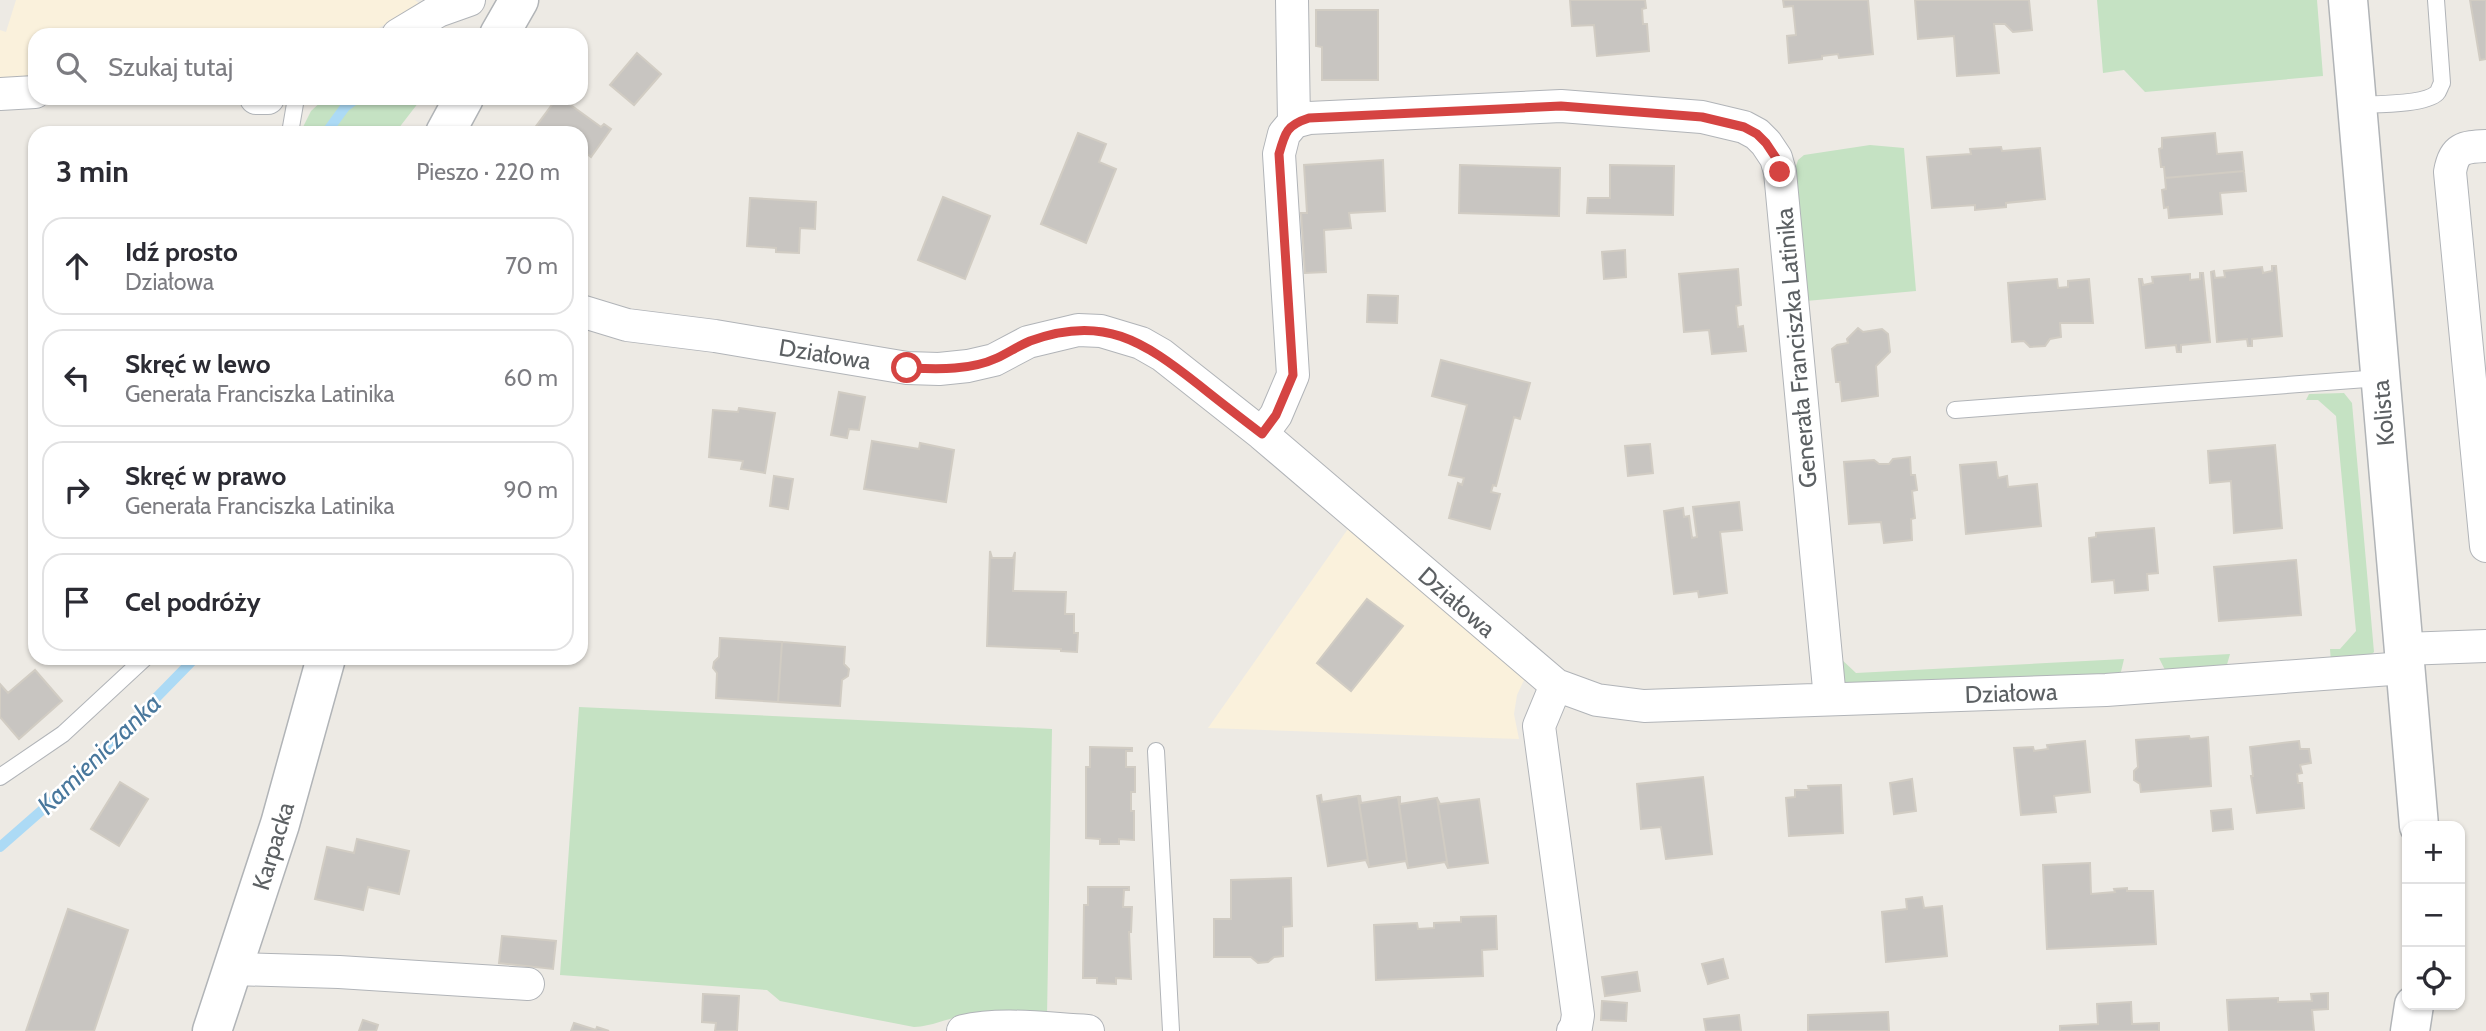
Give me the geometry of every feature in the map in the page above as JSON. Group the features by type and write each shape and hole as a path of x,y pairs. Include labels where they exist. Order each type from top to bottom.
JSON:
{"street":[{"path":"410,28 438,12 469,0"},
{"path":"503,28 519,0"},
{"path":"1262,434 1276,415 1293,375 1279,154 1284,134 1294,122 1292,0"},
{"name":"Kolista","path":"2348,0 2419,821"},
{"path":"0,94 28,92"},
{"path":"449,126 460,105"},
{"name":"Generała Franciszka Latinika","path":"1294,122 1309,118 1561,106 1702,117 1744,127 1766,143 1776,158 1780,172 1830,699"},
{"path":"2486,146 2458,151 2452,158 2450,172 2486,546"},
{"name":"Działowa","path":"588,313 627,325 715,336 907,368 939,369 994,360 1028,342 1078,330 1101,331 1141,343 1162,355 1262,434 1556,685 1597,700 1644,706 2106,690 2405,659 2486,646"},
{"name":"Karpacka","path":"212,1031 280,824 324,665"},
{"path":"1556,685 1539,726 1578,1015 1573,1031"},
{"path":"233,969 339,972 528,984"},
{"path":"2410,1031 2413,1010"},
{"path":"963,1031 1000,1027 1088,1031"}],"lane":[{"path":"2357,105 2418,100 2438,92 2442,83 2436,0"},
{"path":"290,126 294,105"},
{"path":"1955,411 2380,378"},
{"path":"0,777 63,734 137,665"},
{"path":"1156,751 1171,1031"}],"shaded area":[{"path":"16,0 415,0 420,4 379,28 28,28 28,87 0,89 0,30 6,32"},
{"path":"1350,526 1525,678 1517,695 1514,714 1519,739 1208,728"}],"green space":[{"path":"2097,0 2317,0 2323,76 2145,92 2124,70 2103,73"},
{"path":"317,105 417,105 400,126 304,126"},
{"path":"1870,145 1904,148 1916,291 1806,301 1792,178 1798,160 1804,155"},
{"path":"2344,393 2352,403 2374,652 2367,659 2331,662 2330,649 2340,649 2356,631 2336,416 2318,400 2306,400 2309,394"},
{"path":"2230,654 2226,668 2166,672 2159,658"},
{"path":"1840,658 1856,673 2124,659 2120,676 1849,687 1841,680"},
{"path":"579,707 1052,729 1047,1017 978,1014 914,1027 780,1001 767,990 560,975"}],"building":[{"path":"1570,0 1645,0 1646,8 1642,9 1643,24 1647,24 1649,51 1597,56 1594,25 1572,26"},
{"path":"1783,0 1868,0 1873,54 1839,58 1838,54 1789,63 1787,36 1796,35 1793,6 1784,7"},
{"path":"1915,0 2029,0 2032,30 2013,32 2005,24 1994,24 1999,73 1957,76 1954,36 1918,39"},
{"path":"2470,0 2486,0 2486,59 2480,60"},
{"path":"1316,10 1378,10 1378,80 1322,80 1322,47 1316,46"},
{"path":"637,53 661,74 634,105 610,85"},
{"path":"552,105 571,105 601,127 604,124 611,129 591,157 588,155 588,126 536,126"},
{"path":"1078,133 1106,144 1099,162 1116,169 1086,243 1041,224"},
{"path":"2215,133 2217,154 2242,152 2244,171 2165,178 2159,149 2162,148 2162,138"},
{"path":"2001,147 2002,151 2040,148 2045,199 2006,203 2006,207 1975,210 1975,205 1932,208 1927,157 1971,154 1970,149"},
{"path":"1383,160 1385,211 1349,213 1351,228 1324,230 1326,272 1305,273 1301,213 1307,213 1304,165"},
{"path":"1460,165 1560,168 1559,216 1459,213"},
{"path":"1610,165 1674,166 1673,215 1587,213 1588,198 1610,198"},
{"path":"2244,171 2246,191 2220,193 2222,214 2169,218 2168,207 2164,208 2162,190 2166,189 2165,178"},
{"path":"943,197 990,216 965,279 918,260"},
{"path":"750,198 816,202 815,229 800,228 799,253 747,246"},
{"path":"1625,250 1626,277 1604,279 1602,252"},
{"path":"2272,266 2276,266 2282,336 2252,339 2252,346 2248,346 2247,339 2217,342 2211,272 2214,271 2215,278 2225,277 2224,271 2262,267 2263,273 2272,271"},
{"path":"1738,269 1741,305 1736,306 1738,327 1743,326 1746,351 1712,354 1709,330 1684,332 1679,274"},
{"path":"2200,273 2203,273 2210,342 2181,345 2181,352 2177,352 2176,345 2146,348 2139,279 2142,279 2143,285 2153,283 2152,277 2190,274 2190,280 2200,279"},
{"path":"2057,279 2058,288 2068,287 2068,281 2089,279 2093,323 2060,323 2061,337 2050,339 2045,346 2030,347 2024,341 2012,342 2008,283"},
{"path":"1368,295 1398,296 1397,323 1367,322"},
{"path":"1858,328 1863,332 1882,329 1888,334 1890,352 1876,366 1878,396 1842,401 1840,382 1836,382 1832,349 1848,343 1847,339"},
{"path":"1441,360 1530,383 1520,419 1514,417 1496,486 1493,485 1491,492 1500,494 1490,529 1449,518 1458,483 1462,485 1464,478 1449,475 1467,405 1432,396"},
{"path":"839,392 865,397 859,430 849,429 847,438 831,435"},
{"path":"739,408 775,413 765,473 741,469 743,461 709,457 713,410 738,412"},
{"path":"872,441 919,449 920,443 954,450 946,502 864,489"},
{"path":"1650,444 1653,473 1628,476 1625,446"},
{"path":"2275,445 2282,528 2234,533 2231,481 2210,483 2208,451"},
{"path":"1910,457 1911,475 1915,475 1917,490 1912,491 1915,518 1911,519 1912,540 1884,543 1881,522 1849,524 1844,462 1874,460 1879,464 1889,464 1893,459"},
{"path":"1996,462 1998,478 2007,476 2008,487 2037,484 2041,526 1966,534 1960,465"},
{"path":"774,476 793,479 788,509 770,506"},
{"path":"1739,502 1742,530 1720,532 1727,593 1699,597 1698,591 1674,594 1664,511 1683,508 1684,517 1689,516 1692,538 1697,537 1693,507"},
{"path":"2154,528 2158,573 2147,574 2148,590 2115,593 2114,580 2092,582 2089,538 2096,537 2096,533"},
{"path":"990,551 992,558 1013,558 1015,552 1013,591 1066,592 1065,614 1074,614 1074,633 1078,633 1077,652 987,646"},
{"path":"2296,560 2301,615 2219,621 2214,567"},
{"path":"1367,599 1403,626 1351,691 1317,663"},
{"path":"720,638 782,642 778,702 716,698 717,673 713,668 719,657"},
{"path":"782,642 845,647 844,664 849,669 848,676 842,680 840,706 778,702"},
{"path":"35,670 62,701 19,739 0,717 0,684 8,693"},
{"path":"2189,736 2190,739 2208,737 2211,786 2141,792 2140,784 2134,780 2134,771 2138,767 2136,740"},
{"path":"2085,741 2090,792 2054,796 2056,812 2021,815 2014,748 2033,747 2034,751 2048,749 2047,745"},
{"path":"2299,741 2300,749 2309,749 2311,763 2300,765 2302,773 2297,774 2298,783 2302,783 2304,808 2257,813 2250,747"},
{"path":"1090,747 1132,748 1132,751 1126,751 1126,767 1135,767 1135,792 1131,792 1134,840 1119,839 1119,844 1100,844 1100,839 1086,838 1086,767 1090,767"},
{"path":"1703,777 1712,854 1666,859 1661,827 1641,829 1637,784"},
{"path":"1912,779 1916,811 1894,814 1890,783"},
{"path":"120,782 148,799 119,846 91,829"},
{"path":"1841,785 1843,833 1789,836 1786,798 1795,797 1795,790 1809,790 1808,786"},
{"path":"1321,795 1322,802 1358,796 1369,867 1366,860 1328,866 1317,796"},
{"path":"1358,796 1361,803 1398,797 1408,868 1406,861 1369,867"},
{"path":"1398,797 1400,804 1437,798 1448,868 1445,862 1408,868"},
{"path":"1437,798 1440,804 1479,799 1488,863 1448,868"},
{"path":"2231,809 2233,829 2213,831 2211,811"},
{"path":"357,839 409,851 399,894 368,887 363,910 315,899 327,847 354,853"},
{"path":"2090,863 2091,894 2127,888 2127,891 2153,891 2156,944 2047,949 2043,865"},
{"path":"1291,878 1292,926 1283,927 1283,956 1258,963 1251,957 1214,957 1214,919 1231,919 1231,880"},
{"path":"1088,887 1129,887 1129,890 1124,890 1123,907 1132,907 1129,932 1131,979 1116,978 1116,984 1097,983 1097,978 1083,978 1084,905 1088,905"},
{"path":"1922,897 1924,908 1942,906 1947,956 1886,962 1882,912 1907,909 1906,899"},
{"path":"68,909 128,930 94,1031 26,1031"},
{"path":"1496,916 1497,949 1482,950 1483,976 1376,980 1374,925 1417,923 1418,929 1434,928 1434,923 1461,922 1461,917"},
{"path":"502,936 556,941 553,969 499,963"},
{"path":"1723,959 1728,978 1708,984 1702,964"},
{"path":"1637,972 1640,991 1605,996 1602,977"},
{"path":"2328,993 2328,1009 2312,1010 2314,1031 2229,1031 2227,1000 2278,998 2278,1002 2312,1001 2311,994"},
{"path":"703,994 739,996 737,1031 715,1031 716,1023 702,1022"},
{"path":"1602,1001 1627,1003 1626,1021 1601,1020"},
{"path":"2131,1002 2132,1024 2159,1023 2159,1031 2060,1031 2060,1026 2098,1024 2097,1004"},
{"path":"1888,1012 1889,1031 1808,1031 1808,1015"},
{"path":"1739,1015 1741,1031 1706,1031 1704,1019"},
{"path":"363,1020 378,1025 376,1031 359,1031"},
{"path":"574,1023 596,1030 597,1027 609,1031 571,1031"}],"waterway":[{"name":"Kamieniczanka","path":"331,126 348,105"},
{"name":"Kamieniczanka","path":"0,847 73,783 188,665"}],"route":[{"path":"907,368 968,366 994,360 1028,342 1055,334 1078,330 1101,331 1141,343 1162,355 1262,434 1276,415 1293,375 1279,154 1284,134 1294,122 1309,118 1561,106 1702,117 1744,127 1757,134 1776,158 1780,172"}]}
